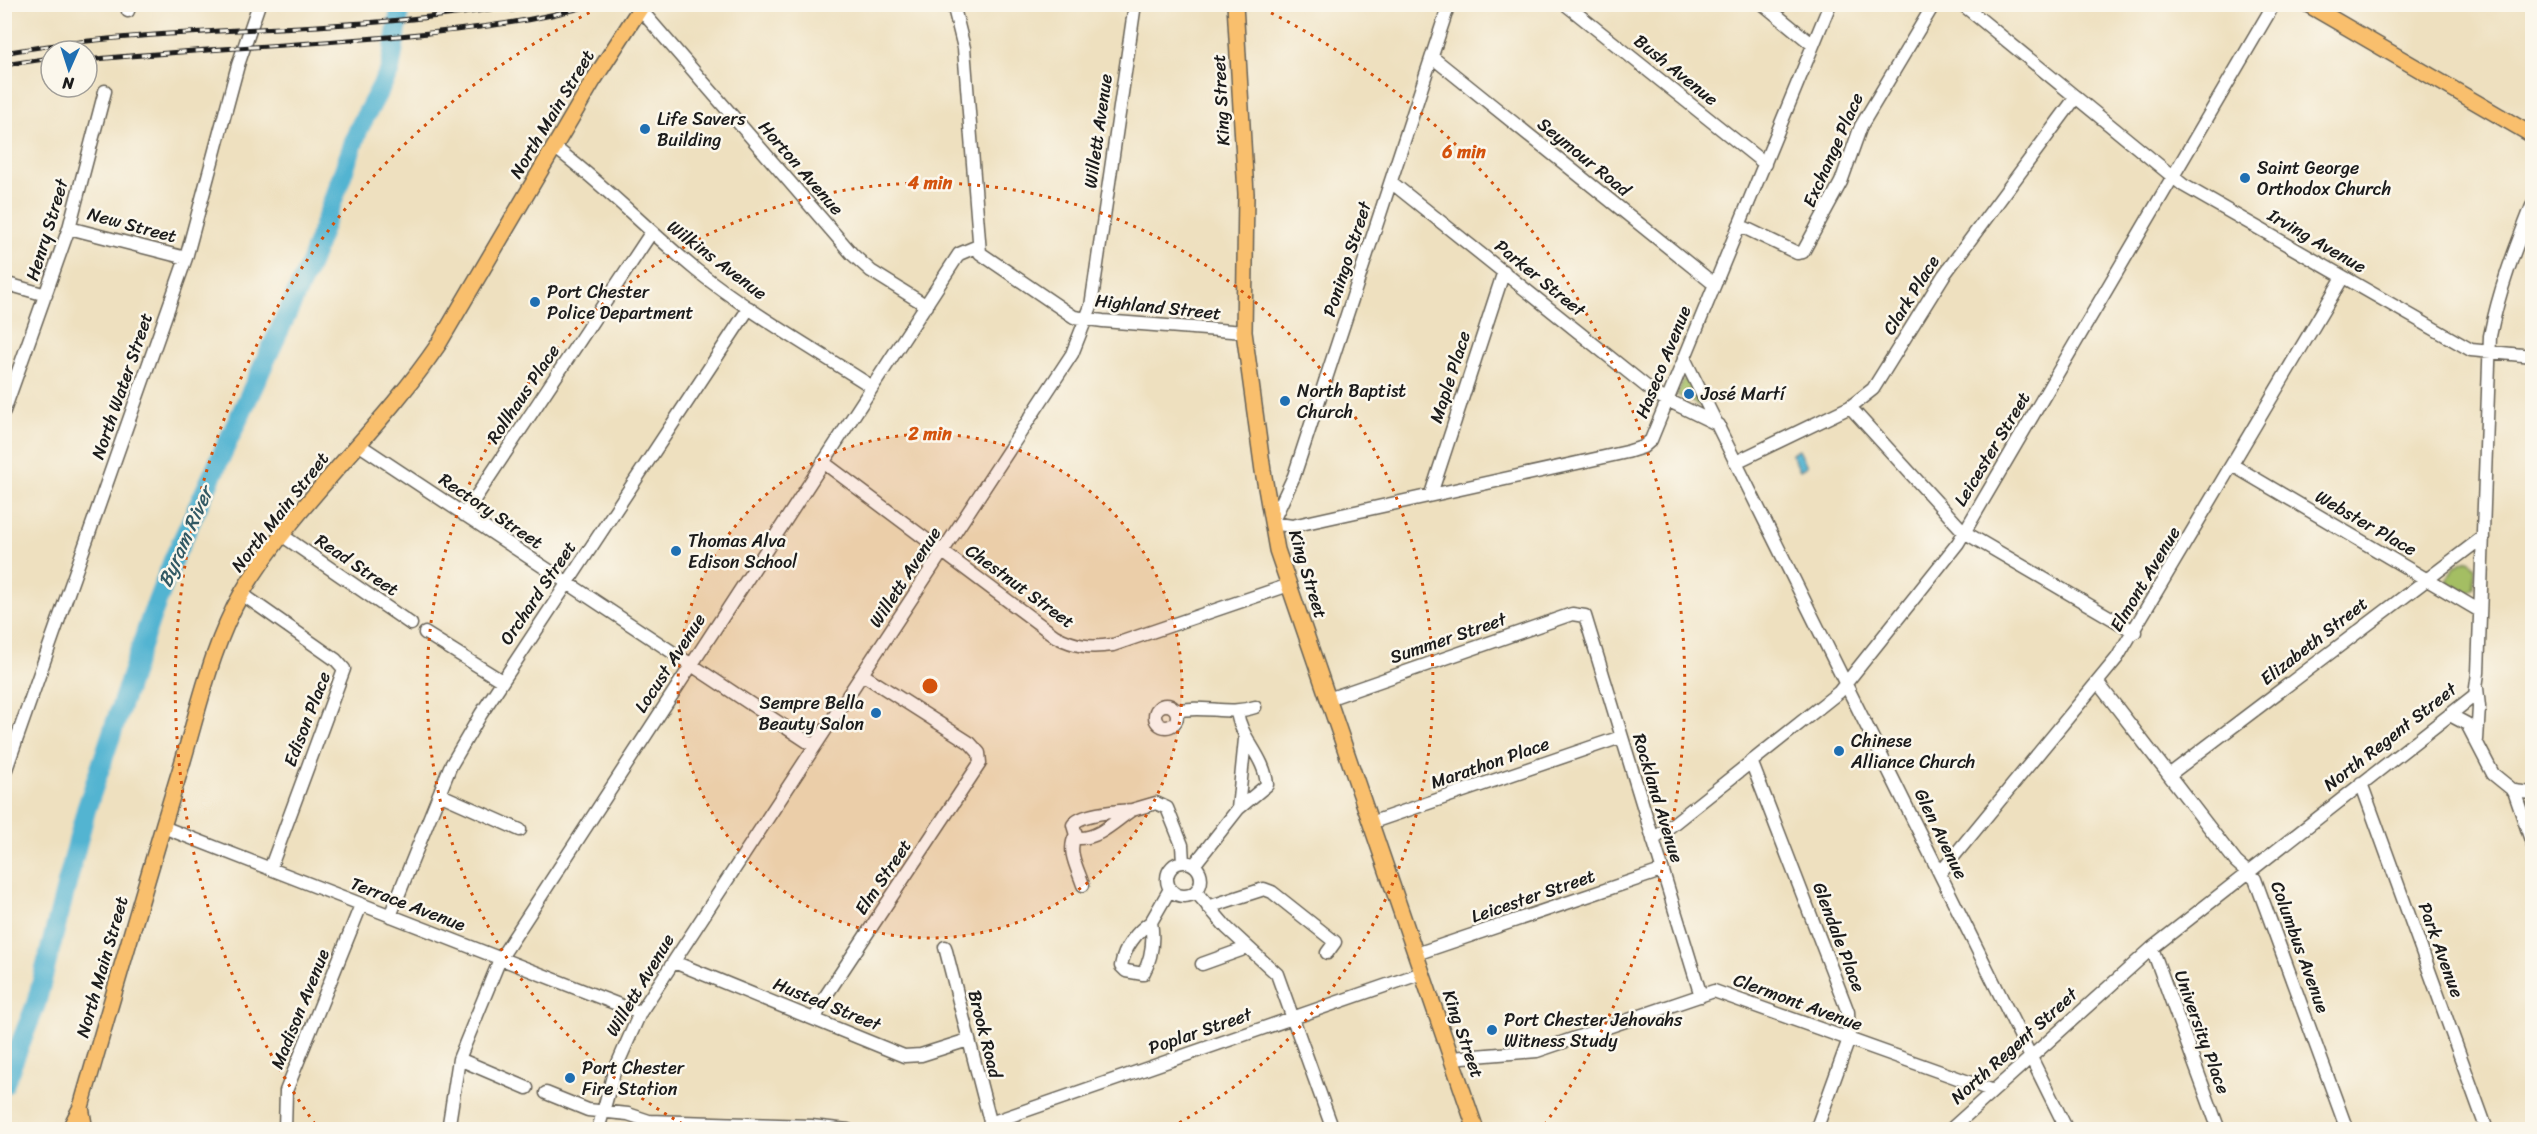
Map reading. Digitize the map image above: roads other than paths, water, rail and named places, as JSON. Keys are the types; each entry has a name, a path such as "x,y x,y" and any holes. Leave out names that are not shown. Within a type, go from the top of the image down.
{"main road":[{"name":"King Street","path":"1235,4 1246,194 1244,332 1277,550 1476,1130"},
{"path":"2307,4 2532,135"},
{"name":"North Main Street","path":"69,1130 81,1107 218,647 242,594 283,536 418,374 438,345 593,81 642,7"},
{"name":"North Main Street","path":"81,1107 85,1130"}],"street":[{"name":"North Water Street","path":"4,776 186,258 238,65 259,4"},
{"path":"953,4 964,48 978,246"},
{"name":"Willett Avenue","path":"598,1130 614,1072 640,1013 1072,354 1087,319 1135,4"},
{"name":"Poningo Street","path":"1272,523 1294,476 1449,4"},
{"name":"Bush Avenue","path":"1565,4 1765,164"},
{"path":"1763,4 1813,45"},
{"name":"Haseco Avenue","path":"1272,523 1292,526 1643,447 1651,440 1830,4"},
{"name":"Exchange Place","path":"1739,225 1797,253 1803,252 1841,182 1861,126 1934,4"},
{"name":"Irving Avenue","path":"1962,4 2174,178 2471,350 2532,356"},
{"name":"Leicester Street","path":"1653,840 1839,692 1964,532 2174,178 2274,4"},
{"name":"Horton Avenue","path":"642,7 852,254 871,271 927,306"},
{"name":"Seymour Road","path":"1432,57 1714,284"},
{"name":"Henry Street","path":"4,411 69,228 105,91"},
{"name":"Clark Place","path":"1736,462 1851,407 1873,390 1944,275 2076,98"},
{"name":"Wilkins Avenue","path":"554,147 582,168 651,233 749,308 871,386"},
{"name":"Parker Street","path":"1391,182 1657,395 1668,400"},
{"name":"North Regent Street","path":"1950,1130 1991,1090 2152,948 2469,701 2477,687 2490,352 2496,303 2532,206"},
{"name":"New Street","path":"69,228 186,258"},
{"name":"Rollhaus Place","path":"464,515 651,233"},
{"name":"Locust Avenue","path":"448,1130 459,1059 500,959 959,254 978,246"},
{"name":"Highland Street","path":"978,246 980,253 990,262 1074,316 1244,332"},
{"name":"Maple Place","path":"1431,495 1504,271"},
{"name":"Elmont Avenue","path":"1940,873 2098,683 2135,632 2343,277"},
{"path":"4,283 46,295"},
{"name":"Orchard Street","path":"390,916 450,767 502,681 749,308"},
{"name":"Glen Avenue","path":"1684,358 2067,1130"},
{"path":"1668,400 1719,425"},
{"path":"1851,407 1964,532 2135,632"},
{"name":"Rectory Street","path":"358,444 814,746"},
{"name":"Chestnut Street","path":"823,462 1055,636 1073,645 1090,648 1113,645 1289,585"},
{"name":"Webster Place","path":"2234,466 2480,611"},
{"name":"Read Street","path":"283,536 411,624"},
{"name":"Elizabeth Street","path":"2169,775 2424,579 2483,537"},
{"name":"Edison Place","path":"242,594 336,660 344,669 270,869"},
{"name":"Summer Street","path":"1328,699 1579,613"},
{"name":"Rockland Avenue","path":"1579,613 1588,623 1661,871 1701,996"},
{"path":"425,633 502,681"},
{"name":"Elm Street","path":"815,1019 825,997 977,769 980,756 970,742 862,675"},
{"name":"Columbus Avenue","path":"2098,683 2236,862 2255,879 2347,1130"},
{"path":"2477,687 2480,707 2477,740"},
{"path":"1176,711 1185,709 1237,711 1255,707"},
{"path":"1237,711 1245,740 1238,809"},
{"path":"2450,715 2467,724 2477,740 2484,761 2493,774 2514,791 2532,843"},
{"name":"Marathon Place","path":"1370,823 1621,737"},
{"path":"1189,864 1238,809 1267,784 1257,753 1245,740"},
{"name":"Glendale Place","path":"1751,761 1848,1012 1849,1040 1816,1130"},
{"name":"Park Avenue","path":"2361,783 2487,1130"},
{"path":"2514,791 2532,793"},
{"path":"439,794 520,830"},
{"path":"1083,885 1071,851 1071,843 1076,835 1073,825 1080,818 1114,811 1132,810 1156,803 1167,808 1189,864"},
{"path":"1076,835 1086,838 1132,810"},
{"name":"Terrace Avenue","path":"163,827 640,1013"},
{"path":"1152,922 1170,889 1169,873 1174,866 1189,864 1199,870 1202,880 1196,892 1185,896 1170,889"},
{"name":"Leicester Street","path":"1416,954 1661,871"},
{"path":"1208,907 1264,889 1272,892 1335,942 1327,953"},
{"path":"1196,892 1245,946 1277,974 1333,1130"},
{"name":"Madison Avenue","path":"285,1130 286,1091 361,905"},
{"path":"1202,964 1241,950 1245,946"},
{"name":"Brook Road","path":"945,947 991,1126"},
{"name":"University Place","path":"2152,948 2219,1130"},
{"name":"Husted Street","path":"674,962 904,1056 921,1055 968,1040"},
{"name":"Poplar Street","path":"991,1126 1422,973"},
{"name":"Clermont Avenue","path":"1451,1058 1537,1051 1714,991 1991,1090"},
{"path":"459,1059 527,1088"},
{"path":"546,1093 588,1110 664,1123 799,1125 848,1130"}],"water":[{"path":"1799,450 1807,466 1800,470 1791,454"}],"waterway":[{"name":"Byram River","path":"4,1085 36,1004 86,810 151,617 174,558 310,264 359,128 390,70 401,4"}],"railway":[{"path":"4,53 68,43 132,37 391,21 519,4"},
{"path":"512,10 545,4"},
{"path":"99,59 441,32 530,19 594,4"},
{"path":"4,65 39,60"}],"place":[{"name":"Life Savers Building","path":"645,129"},
{"name":"Saint George Orthodox Church","path":"2245,178"},
{"name":"Port Chester Police Department","path":"535,302"},
{"name":"José Martí","path":"1689,394"},
{"name":"North Baptist Church","path":"1285,401"},
{"name":"Thomas Alva Edison School","path":"676,551"},
{"name":"Sempre Bella Beauty Salon","path":"876,713"},
{"name":"Chinese Alliance Church","path":"1839,751"},
{"name":"Port Chester Jehovahs Witness Study","path":"1492,1030"},
{"name":"Port Chester Fire Station","path":"570,1078"}]}
